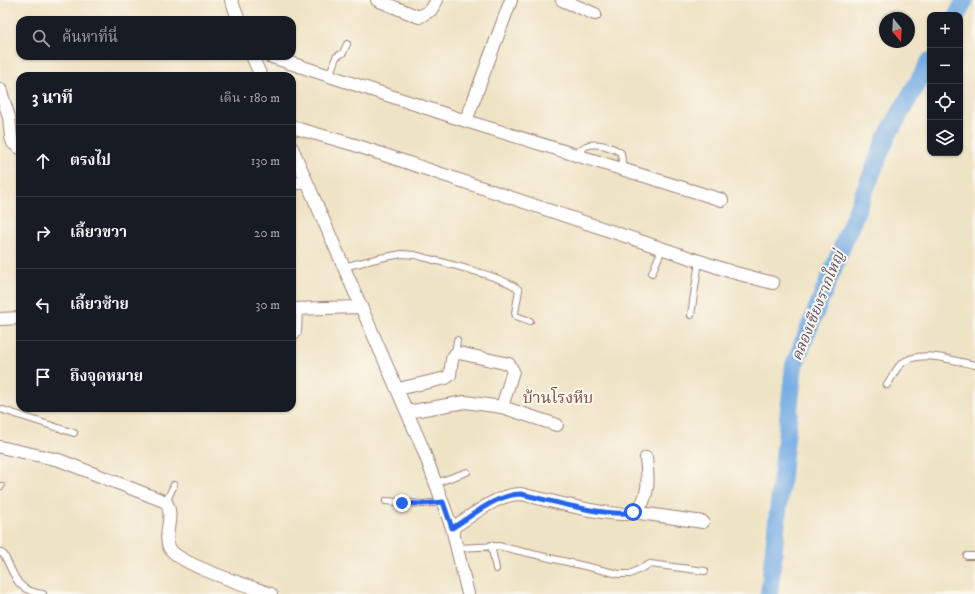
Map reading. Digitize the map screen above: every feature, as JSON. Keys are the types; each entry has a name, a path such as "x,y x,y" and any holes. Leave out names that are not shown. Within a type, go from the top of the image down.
{"street":[{"path":"231,0 237,16"},
{"path":"377,0 419,17 431,10 437,0"},
{"path":"466,121 511,0"},
{"path":"562,0 595,14"},
{"path":"254,60 259,72"},
{"path":"280,60 576,156 722,200"},
{"path":"0,89 9,117 11,137 13,143 16,145"},
{"path":"296,128 355,145 662,249 773,283"},
{"path":"296,158 360,307 398,389 436,483 458,548 468,594"},
{"path":"296,183 306,182"},
{"path":"296,309 360,307"},
{"path":"0,319 16,318"},
{"path":"398,389 446,378 450,375 455,354 459,354 509,364 512,367 513,371 502,407"},
{"path":"407,412 465,402 502,407 557,425"},
{"path":"0,447 59,460 166,502 170,515 168,542 172,552 204,570 271,594"},
{"path":"452,528 500,498 511,494 521,494 607,513 624,515 633,512 639,507 646,494 648,478 646,458"},
{"path":"633,512 703,522"}],"lane":[{"path":"329,77 336,57 343,53 347,44"},
{"path":"576,156 586,146 594,144 615,148 621,153 623,170"},
{"path":"652,273 662,249"},
{"path":"343,267 402,254 415,255 515,286 519,290 515,313 516,316 530,321"},
{"path":"691,315 699,261"},
{"path":"296,317 298,332 296,335"},
{"path":"455,354 458,340"},
{"path":"887,385 899,366 908,359 915,357 938,358 975,365"},
{"path":"0,409 74,433"},
{"path":"436,483 467,472"},
{"path":"166,502 174,485"},
{"path":"386,500 422,504 443,502"},
{"path":"458,548 491,545 513,548 620,574 630,574 650,564 705,572"},
{"path":"491,545 496,568"},
{"path":"0,552 4,555 23,589 30,592 43,594"},
{"path":"967,556 975,556"}],"waterway":[{"name":"คลองเชียงรากใหญ่","path":"959,12 965,0"},
{"name":"คลองเชียงรากใหญ่","path":"769,594 794,365 887,136 927,66"}],"district":[{"name":"บ้านโรงหีบ","path":"558,398"}],"route":[{"path":"402,503 422,504 443,502 452,528 500,498 511,494 521,494 607,513 624,515 633,512"}]}
